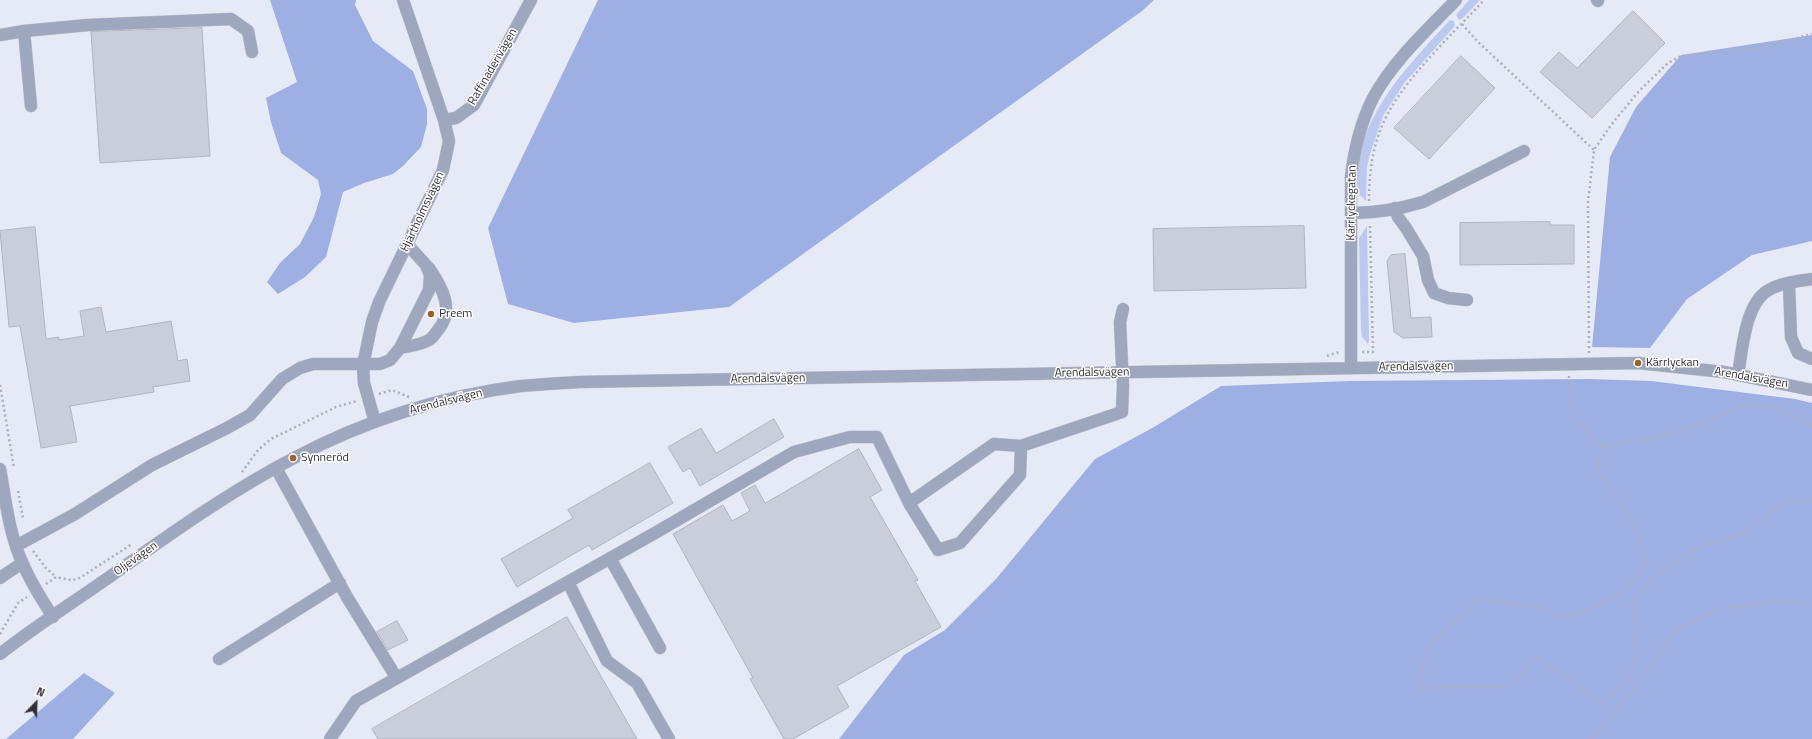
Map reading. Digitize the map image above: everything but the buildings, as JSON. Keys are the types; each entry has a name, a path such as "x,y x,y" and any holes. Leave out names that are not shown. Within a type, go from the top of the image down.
{"street":[{"name":"Hjärtholmsvägen","path":"375,422 364,383 363,365 372,322 407,244 443,170 449,141 444,120 403,0"},
{"name":"Raffinaderivägen","path":"444,120 456,118 474,105 531,0"},
{"name":"Kärrlyckegatan","path":"1351,368 1351,177 1353,158 1373,99 1403,57 1456,0"},
{"path":"0,35 24,31 88,25 231,19 248,31 252,52"},
{"path":"24,31 31,106"},
{"path":"1351,213 1370,213 1423,202 1524,151"},
{"path":"1395,208 1398,217 1423,256 1428,280 1434,293 1448,298 1467,300"},
{"path":"400,348 414,346 431,339 442,325 446,313 444,294 426,264 407,244"},
{"path":"16,546 75,514 152,465 250,415 282,379 300,368 314,364 380,364 390,360 400,348 428,290 430,275 426,264"},
{"path":"1738,375 1746,332 1755,304 1767,291 1789,283 1812,279"},
{"path":"1789,283 1791,337 1798,353 1812,359"},
{"path":"909,503 994,444 1022,446 1122,412 1120,322 1123,309"},
{"name":"Arendalsvägen","path":"375,422 430,404 460,397 529,385 579,382 1638,363 1690,367 1812,390"},
{"name":"Oljevägen","path":"0,654 142,554 231,495 276,468 327,442 375,422"},
{"path":"330,739 356,701 396,677 568,582 794,452 850,437 877,437 909,503 938,550 960,543 1020,475 1022,446"},
{"path":"276,468 347,597 396,677"},
{"path":"0,469 8,516 22,563 36,591 53,617"},
{"path":"610,558 660,648"},
{"path":"0,578 22,563"},
{"path":"568,582 607,661 637,683 669,739"},
{"path":"219,659 340,583"}],"path":[{"path":"1325,357 1336,351 1373,352 1369,195 1374,150 1385,118 1406,86 1484,0"},
{"path":"1462,24 1477,41 1594,150"},
{"path":"1589,363 1588,202 1594,150 1611,125 1639,91 1668,63 1679,57 1756,49 1812,34"},
{"path":"1568,364 1574,417 1603,446"},
{"path":"0,385 15,474"},
{"path":"237,476 242,472 258,450 271,439 336,408 392,390 404,396 415,397"},
{"path":"1603,446 1675,433 1746,405 1773,407 1812,426"},
{"path":"1603,446 1596,470 1639,534 1645,568 1624,591 1589,610 1560,617 1535,606 1478,600 1426,648 1420,689 1446,687 1509,687 1535,656 1600,704 1631,678 1637,640 1632,602 1658,572 1697,548 1743,533 1784,501 1812,500"},
{"path":"18,489 28,540 34,554 56,577 71,580 78,579 135,542"},
{"path":"0,634 18,604 56,577"},
{"path":"1592,739 1631,692 1674,632 1721,609 1780,601 1812,604"}],"shaded area":[{"path":"270,0 356,0 355,5 373,41 413,71 427,109 427,124 421,147 393,174 364,183 343,192 326,257 305,277 278,294 267,282 280,263 300,244 314,217 321,194 318,180 281,153 271,122 266,98 297,82"},
{"path":"598,0 1154,0 1142,11 729,307 574,323 508,304 488,228"},
{"path":"1469,0 1480,0 1462,19 1459,20 1456,15"},
{"path":"1450,20 1454,21 1455,26 1405,82 1383,116 1367,167 1366,201 1358,193 1358,167 1363,143 1372,120 1400,77"},
{"path":"1812,35 1812,241 1752,255 1687,299 1650,348 1592,347 1610,157 1636,107 1681,55"},
{"path":"1367,226 1368,344 1362,337 1361,330 1359,238"},
{"path":"1589,379 1651,381 1795,399 1812,403 1812,739 839,739 904,655 945,630 996,579 1095,459 1154,427 1221,386 1349,381"},
{"path":"84,673 115,693 73,739 6,739"}],"place":[{"name":"Preem","path":"431,314"},
{"name":"Kärrlyckan","path":"1638,363"},
{"name":"Synneröd","path":"293,458"}]}
